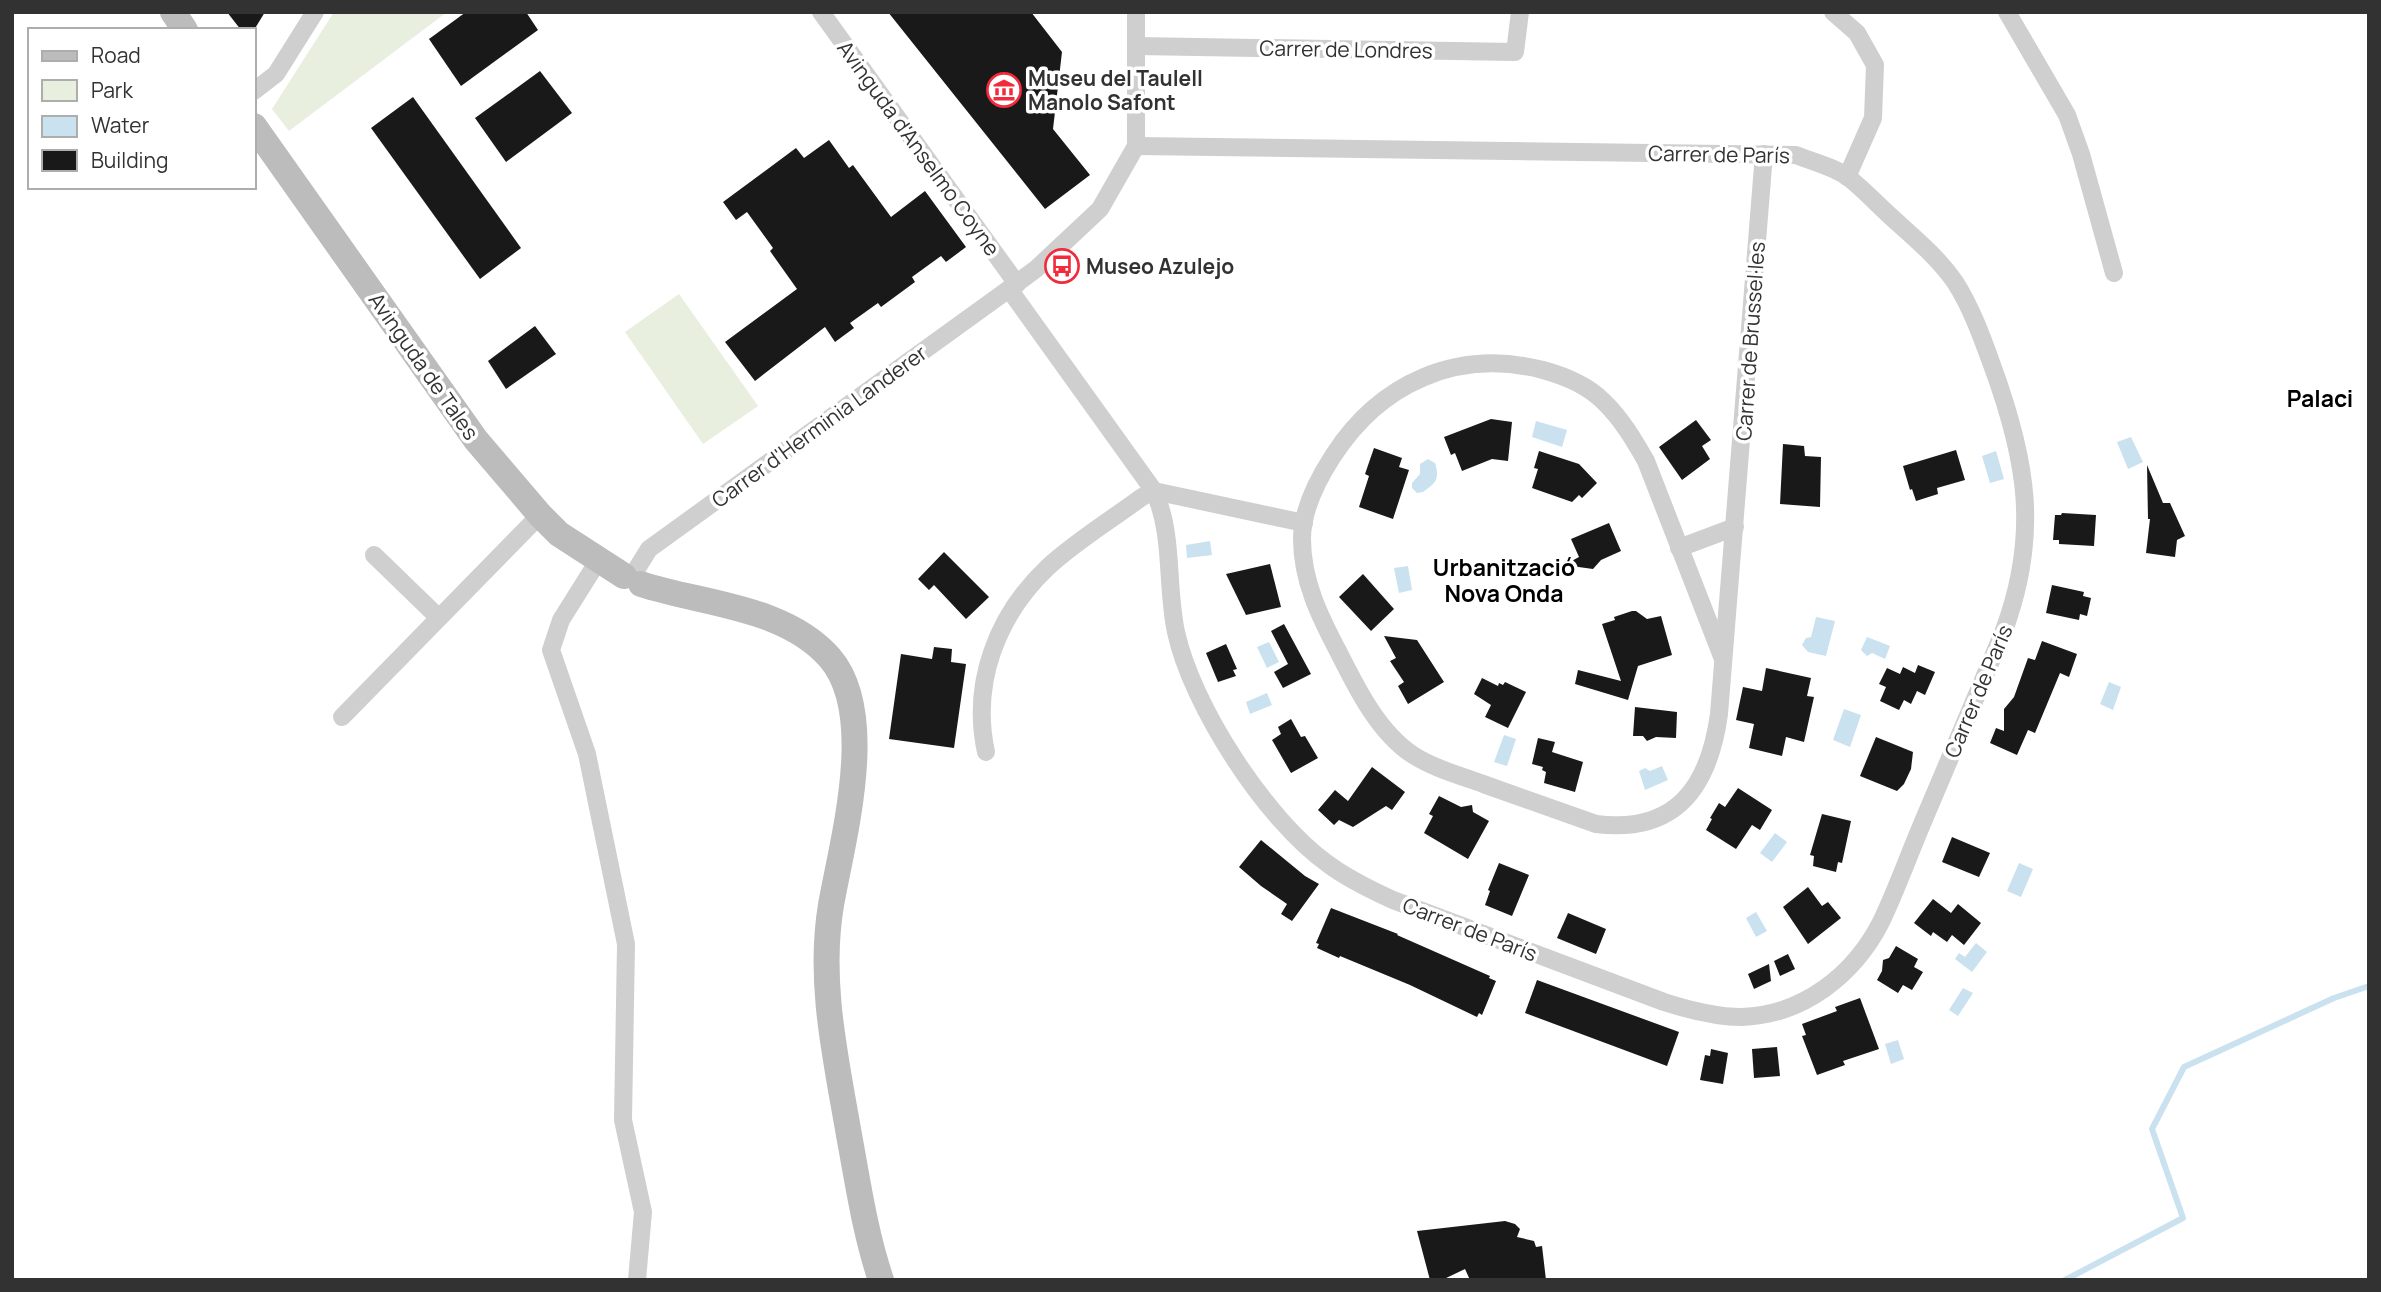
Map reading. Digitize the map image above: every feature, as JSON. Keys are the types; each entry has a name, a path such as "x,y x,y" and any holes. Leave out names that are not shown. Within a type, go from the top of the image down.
{"main road":[{"path":"173,12 184,28"},
{"name":"Avinguda de Tales","path":"256,129 476,440 559,534 598,561 661,590 739,608 778,622 808,639 830,658 843,679 852,704 853,787 829,923 829,1023 857,1179 874,1260 881,1280"}],"street":[{"path":"256,89 276,74 315,12"},
{"name":"Avinguda d'Anselmo Coyne","path":"821,12 1154,491"},
{"path":"1136,12 1136,146"},
{"name":"Carrer de Londres","path":"1136,46 1515,52 1520,12"},
{"path":"1833,12 1857,33 1875,65 1873,118 1847,177"},
{"path":"2007,12 2067,115 2081,154 2114,273"},
{"name":"Carrer d'Herminia Landerer","path":"634,577 649,549 1013,287 1100,209 1136,146"},
{"name":"Carrer de París","path":"1136,146 1796,155 1847,177 1933,255 1955,283 1979,330 2013,426 2022,468 2026,533 2021,576 2013,607 1881,923 1848,969 1822,992 1763,1014 1742,1017 1677,1006 1393,900 1357,883 1327,864 1282,820 1234,759 1211,722 1178,642 1164,517 1154,491"},
{"name":"Carrer de Brussel·les","path":"1723,659 1646,461 1625,426 1602,399 1570,379 1534,368 1511,364 1465,365 1417,380 1384,399 1363,417 1333,456 1316,488 1302,537 1304,568 1317,609 1353,679 1381,724 1411,753 1451,772 1596,824 1633,825 1660,817 1688,797 1699,784 1708,765 1717,732 1765,154"},
{"path":"986,751 982,718 985,678 995,643 1010,612 1049,566 1142,496 1154,491 1304,523"},
{"path":"342,717 540,514"},
{"path":"1679,548 1735,527"},
{"path":"374,555 438,617"},
{"path":"598,561 561,620 551,650 587,754 626,944 623,1120 643,1212 637,1280"}],"green space":[{"path":"334,12 447,12 289,131 272,109"},
{"path":"679,294 758,406 703,444 625,332"}],"water":[{"path":"1536,421 1567,430 1562,447 1532,437"},
{"path":"2131,437 2143,462 2128,469 2117,442"},
{"path":"1996,451 2004,479 1990,483 1982,456"},
{"path":"1428,459 1435,463 1437,477 1431,486 1417,493 1412,488 1412,483 1420,474 1420,464"},
{"path":"1210,541 1212,555 1187,558 1186,545"},
{"path":"1408,566 1412,590 1399,593 1394,568"},
{"path":"1816,617 1835,621 1826,656 1808,652 1802,645 1806,638 1811,637"},
{"path":"1867,637 1890,646 1885,659 1872,653 1867,656 1861,650"},
{"path":"1269,642 1279,662 1267,668 1257,647"},
{"path":"2109,682 2121,687 2113,710 2100,704"},
{"path":"1267,693 1272,705 1250,714 1246,702"},
{"path":"1844,709 1861,715 1850,747 1833,740"},
{"path":"1504,735 1516,739 1507,766 1494,762"},
{"path":"1662,766 1668,780 1645,790 1639,771 1645,768 1650,771"},
{"path":"1775,833 1787,842 1772,862 1760,853"},
{"path":"2019,863 2033,869 2021,897 2007,891"},
{"path":"1756,912 1767,931 1756,937 1746,918"},
{"path":"1976,943 1987,952 1972,972 1955,959 1959,953 1965,957"},
{"path":"1963,988 1973,993 1958,1016 1949,1010"},
{"path":"1898,1040 1904,1059 1891,1064 1885,1044"}],"building":[{"path":"227,12 265,12 255,28 239,28"},
{"path":"466,12 526,12 538,30 461,86 429,39"},
{"name":"Museu del Taulell Manolo Safont","path":"888,12 1031,12 1062,52 1053,129 1090,175 1045,209"},
{"path":"540,71 572,113 506,162 475,118"},
{"path":"413,97 521,248 480,279 371,128"},
{"path":"829,140 849,168 853,165 891,217 925,191 966,247 946,262 941,256 912,277 915,282 881,307 878,303 850,323 854,328 835,342 825,327 755,381 725,342 797,289 770,251 773,248 747,212 736,220 723,202 796,148 804,158"},
{"path":"535,326 556,354 506,389 488,361"},
{"path":"1491,419 1512,422 1508,461 1492,459 1462,471 1455,453 1451,455 1444,437"},
{"path":"1696,420 1711,440 1702,446 1710,459 1682,480 1659,447"},
{"path":"1783,444 1804,446 1805,456 1821,457 1820,507 1780,504"},
{"path":"1374,448 1402,458 1399,467 1409,470 1393,519 1359,507 1369,476 1365,474"},
{"path":"1956,450 1965,480 1937,488 1938,494 1916,501 1903,466"},
{"path":"1539,451 1579,464 1597,483 1582,498 1579,495 1572,502 1532,488 1538,469 1534,468"},
{"path":"2147,465 2163,503 2170,503 2185,536 2177,540 2175,557 2146,553 2150,519"},
{"path":"2055,515 2096,515 2094,546 2059,544 2059,540 2053,540"},
{"path":"1609,523 1621,551 1601,560 1593,569 1564,565 1579,557 1571,539"},
{"path":"944,552 989,597 966,619 934,585 929,590 918,579"},
{"path":"1270,564 1281,607 1246,615 1226,574"},
{"path":"1363,574 1394,609 1371,631 1339,597"},
{"path":"2052,585 2084,592 2083,596 2091,598 2087,616 2080,614 2079,620 2046,613"},
{"path":"1632,611 1647,619 1661,616 1672,655 1638,666 1628,700 1575,684 1578,670 1621,681 1602,624"},
{"path":"1284,624 1311,674 1283,688 1274,672 1288,664 1271,631"},
{"path":"1384,636 1417,640 1444,682 1408,704 1398,686 1404,682 1390,661 1396,658"},
{"path":"2042,641 2077,654 2069,677 2060,673 2035,733 2028,730 2017,755 1990,743 1996,728 2004,731 2004,709 2014,697 2028,658 2035,660"},
{"path":"1226,644 1237,669 1233,670 1236,676 1218,682 1206,653"},
{"path":"934,647 952,649 951,662 966,664 954,748 889,739 901,654 932,659"},
{"path":"1918,665 1935,672 1925,695 1917,691 1911,704 1904,700 1899,710 1880,701 1886,687 1879,684 1887,668 1900,674 1903,667 1915,673"},
{"path":"1766,668 1811,678 1807,696 1814,697 1804,742 1786,737 1782,756 1749,748 1754,724 1736,720 1743,687 1762,691"},
{"path":"1482,678 1498,686 1499,683 1503,685 1505,682 1526,692 1508,728 1485,717 1491,705 1474,694"},
{"path":"1635,707 1677,712 1676,738 1656,737 1647,741 1643,736 1633,736"},
{"path":"1291,719 1318,758 1291,773 1272,740 1281,734 1278,727"},
{"path":"1876,737 1913,752 1911,769 1904,784 1897,791 1860,776"},
{"path":"1538,738 1555,742 1552,752 1583,762 1575,792 1544,783 1546,772 1542,770 1543,767 1532,764"},
{"path":"1372,767 1405,792 1392,810 1386,806 1353,827 1339,820 1334,825 1318,810 1335,790 1348,801"},
{"path":"1738,788 1772,810 1760,830 1752,825 1736,849 1706,830 1719,803 1725,807"},
{"path":"1439,796 1461,807 1472,805 1473,812 1489,821 1468,859 1424,833 1433,816 1429,814"},
{"path":"1822,814 1851,821 1842,863 1838,862 1836,872 1813,866 1814,856 1810,855"},
{"path":"1952,837 1990,853 1979,877 1942,862"},
{"path":"1261,840 1319,884 1292,921 1281,914 1287,904 1239,867"},
{"path":"1499,863 1529,875 1512,916 1485,905"},
{"path":"1808,887 1822,906 1828,902 1841,918 1808,944 1783,907"},
{"path":"1933,899 1951,913 1958,904 1981,923 1964,945 1952,935 1947,942 1933,932 1931,936 1914,923"},
{"path":"1331,908 1398,934 1490,976 1489,978 1496,981 1482,1015 1479,1013 1477,1017 1410,985 1317,948 1319,944 1316,943"},
{"path":"1568,913 1606,929 1596,954 1557,938"},
{"path":"1896,946 1918,959 1914,967 1923,972 1912,990 1903,985 1898,993 1877,980 1882,971 1883,960 1889,958"},
{"path":"1788,954 1795,969 1780,976 1774,961"},
{"path":"1769,964 1771,981 1754,989 1748,974"},
{"path":"1537,980 1679,1032 1667,1066 1525,1013"},
{"path":"1860,998 1879,1049 1843,1061 1845,1065 1817,1075 1802,1036 1806,1035 1802,1024 1837,1011 1835,1007"},
{"path":"1777,1047 1780,1076 1754,1078 1752,1049"},
{"path":"1711,1049 1728,1053 1723,1084 1700,1080 1705,1055 1710,1056"},
{"path":"1505,1221 1520,1229 1517,1237 1534,1241 1536,1247 1542,1246 1546,1280 1470,1280 1465,1269 1442,1280 1430,1280 1417,1231"}],"waterway":[{"path":"2065,1280 2183,1218 2152,1129 2184,1067 2334,998 2369,986"}],"place":[{"name":"Museu del Taulell Manolo Safont","path":"1004,90"},
{"name":"Museo Azulejo","path":"1062,266"}],"district":[{"name":"Palaci","path":"2320,398"},
{"name":"Urbanització Nova Onda","path":"1504,580"}]}
